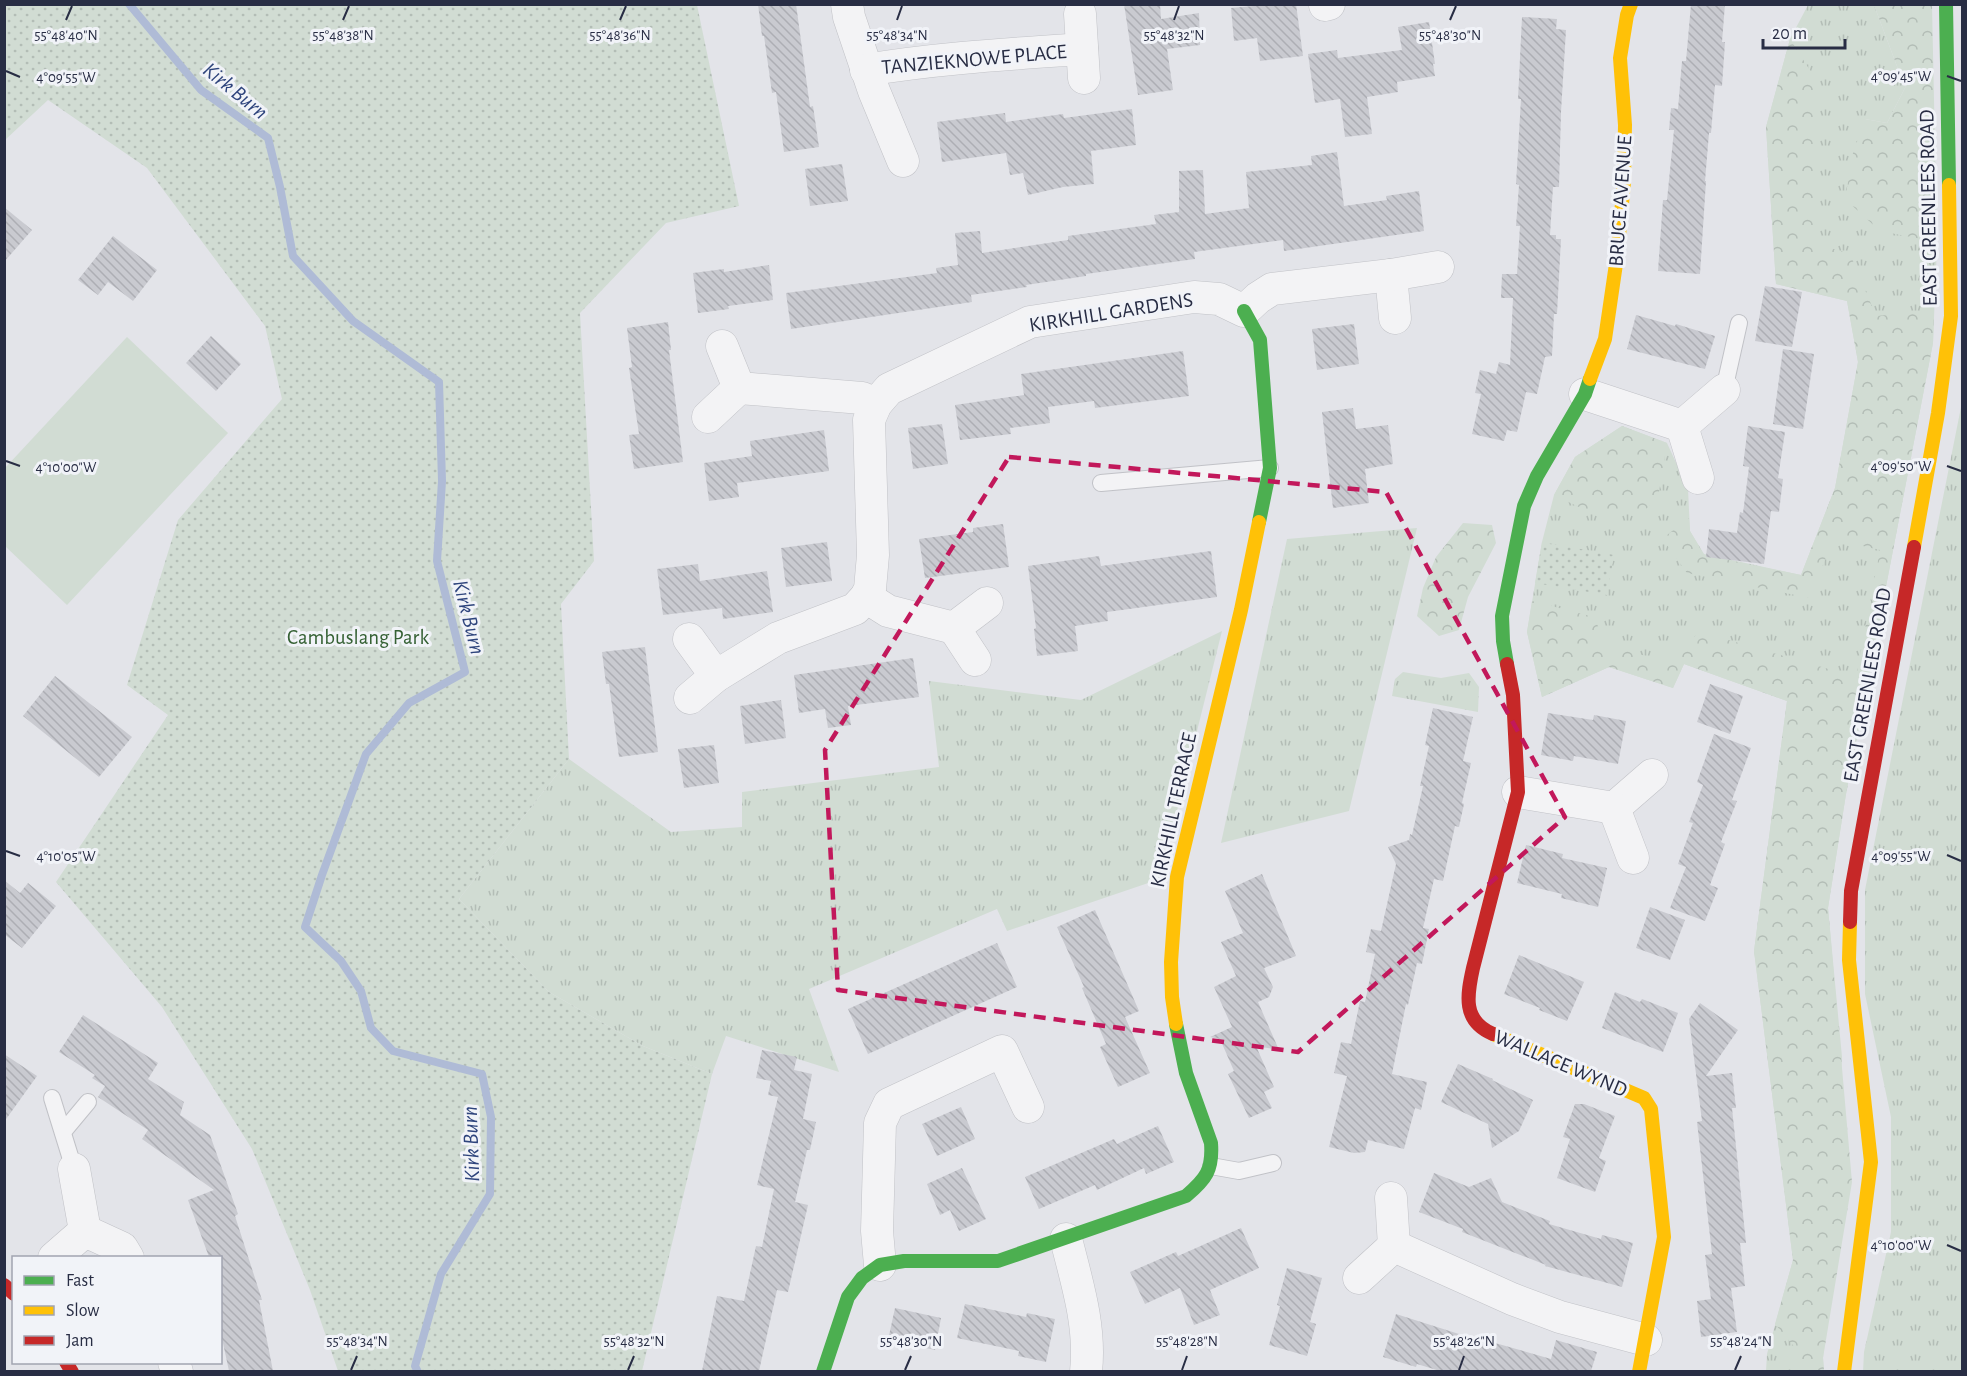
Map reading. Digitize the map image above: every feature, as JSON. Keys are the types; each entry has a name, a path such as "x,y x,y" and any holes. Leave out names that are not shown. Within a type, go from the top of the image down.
{"street":[{"path":"847,4 866,70 903,161"},
{"name":"BRUCE AVENUE","path":"1508,586 1524,506 1537,476 1585,394 1605,339 1617,257 1624,182 1625,125 1620,58 1631,4"},
{"name":"EAST GREENLEES ROAD","path":"1844,1371 1871,1162 1849,960 1851,891 1938,413 1951,316 1946,4"},
{"name":"TANZIEKNOWE PLACE","path":"866,70 920,61 972,56 1083,64 1080,14"},
{"path":"1244,311 1272,289 1438,267"},
{"path":"1391,275 1395,318"},
{"name":"KIRKHILL GARDENS","path":"876,404 889,390 1030,322 1194,297 1219,299 1244,311"},
{"name":"KIRKHILL TERRACE","path":"1211,1166 1210,1138 1188,1080 1174,1014 1173,916 1177,877 1241,610 1270,468 1260,340 1244,311"},
{"path":"722,346 739,388"},
{"path":"690,698 716,676 778,638 855,609 870,589 873,555 869,420 876,404 862,398 739,388 708,417"},
{"path":"1682,426 1724,390"},
{"path":"1585,394 1682,426"},
{"path":"1682,426 1698,478"},
{"name":"WALLACE WYND","path":"1508,586 1502,616 1503,641 1514,695 1518,792 1473,968 1468,998 1469,1010 1476,1024 1486,1031 1644,1098 1651,1109 1664,1238 1639,1371"},
{"path":"866,597 888,611 954,628 975,660"},
{"path":"954,628 987,603"},
{"path":"689,639 716,676"},
{"path":"1614,808 1652,775"},
{"path":"1518,792 1614,808"},
{"path":"1614,808 1633,858"},
{"path":"880,1265 877,1231 880,1123 889,1104 1002,1051 1028,1107"},
{"path":"823,1371 848,1297 862,1278 880,1265 904,1260 998,1261 1186,1196 1200,1184 1211,1166"},
{"path":"74,1169 85,1231"},
{"path":"1391,1198 1394,1246"},
{"path":"55,1256 85,1231"},
{"path":"85,1231 122,1248 127,1256"},
{"path":"1066,1239 1084,1311 1088,1353 1086,1371"},
{"path":"1394,1246 1512,1299 1560,1317 1646,1340"},
{"path":"1359,1278 1394,1246"}],"lane":[{"path":"1724,390 1739,323"},
{"path":"1101,483 1270,468"},
{"path":"52,1098 74,1169"},
{"path":"63,1132 88,1102"},
{"path":"1211,1166 1239,1172 1273,1163"}],"highlighted area":[{"path":"1009,457 1386,492 1565,817 1298,1052 838,990 825,750"}],"green space":[{"name":"Cambuslang Park","path":"5,4 697,5 739,206 666,223 580,313 594,561 561,604 569,759 459,899 549,992 643,1046 712,1074 642,1371 338,1371 310,1290 252,1149 162,1007 56,882 168,715 127,685 178,520 282,399 265,326 147,168 48,100 5,140"},
{"path":"1808,5 1874,5 1898,69 1907,84 1887,123 1865,119 1937,242 1933,343 1846,794 1828,908 1842,1057 1824,1371 1766,1371 1767,1354 1793,1260 1754,951 1787,701 1684,664 1673,688 1609,667 1542,697 1527,632 1542,542 1554,495 1575,457 1622,426 1667,443 1688,489 1690,531 1704,554 1801,575 1835,488 1858,362 1847,301 1776,284 1766,127 1790,39"},
{"path":"1874,5 1932,5 1937,242 1880,231 1845,199 1853,153 1865,119 1887,123 1907,84 1898,69"},
{"path":"1790,39 1811,72 1817,104 1814,243 1850,254 1876,316 1934,311 1933,343 1846,794 1828,908 1852,1182 1823,1358 1824,1371 1802,1371 1802,1356 1775,1324 1793,1260 1754,951 1787,701 1684,664 1673,688 1609,667 1542,697 1527,632 1532,601 1594,617 1606,645 1660,660 1701,632 1856,677 1880,550 1833,539 1810,598 1687,573 1667,545 1667,535 1689,518 1690,531 1704,555 1801,575 1835,488 1858,362 1847,301 1776,284 1766,127"},
{"path":"127,337 228,433 67,605 5,546 5,468"},
{"path":"1962,402 1962,1371 1863,1372 1864,1352 1891,1232 1891,1117 1865,994 1865,890"},
{"path":"1622,426 1667,443 1658,498 1646,509 1585,510 1554,495 1575,457"},
{"path":"1463,523 1492,525 1496,543 1468,597 1459,630 1439,636 1417,616 1423,588 1436,557"},
{"path":"1417,528 1349,811 1221,843 1287,539"},
{"path":"1542,542 1614,555 1607,595 1535,583"},
{"path":"1222,631 1160,879 1007,931 997,909 809,989 839,1072 726,1036 712,1074 643,1046 549,992 459,899 569,759 671,832 742,827 742,792 939,767 929,681 1081,700"},
{"path":"1403,672 1441,678 1469,673 1479,687 1478,712 1392,696 1395,679"}],"building":[{"path":"758,4 796,4 810,107 813,106 819,147 784,152 776,92 772,93"},
{"path":"1124,4 1160,4 1161,19 1199,13 1200,45 1167,49 1173,90 1138,95"},
{"path":"1254,4 1296,4 1303,56 1260,61 1257,38 1234,41 1231,8 1254,6"},
{"path":"1691,4 1725,4 1722,86 1715,85 1711,133 1709,133 1700,274 1658,271 1663,200 1667,200 1674,130 1669,130 1671,108 1678,109 1682,61 1686,61"},
{"path":"1522,17 1557,19 1556,29 1566,30 1559,187 1553,187 1550,235 1556,235 1556,239 1561,239 1552,356 1545,357 1537,394 1526,392 1517,432 1507,430 1504,441 1472,434 1481,394 1475,393 1480,370 1496,374 1499,362 1510,365 1513,298 1501,298 1502,274 1517,274 1520,226 1516,226 1519,185 1516,184 1521,99 1518,99"},
{"path":"1429,22 1435,76 1397,82 1398,92 1367,97 1372,134 1345,137 1340,99 1315,103 1308,54 1337,50 1338,58 1402,50 1398,27"},
{"path":"1132,109 1136,145 1091,151 1094,184 1063,187 1028,195 1023,173 1010,175 1006,153 942,162 937,122 1005,113 1006,122 1063,114 1064,118"},
{"path":"1337,152 1344,206 1387,200 1386,196 1419,191 1424,231 1284,251 1283,240 1194,252 1195,259 1086,274 1086,276 1026,285 1027,287 971,295 972,302 791,329 786,293 937,273 936,268 958,265 955,233 980,231 982,253 1068,240 1068,236 1156,224 1154,215 1179,212 1179,171 1203,170 1205,214 1249,208 1246,172 1312,165 1311,156"},
{"path":"842,164 848,201 810,206 805,169"},
{"path":"4,207 32,230 4,262"},
{"path":"113,236 157,270 133,301 108,282 98,295 78,280"},
{"path":"769,265 773,300 698,313 693,273 724,269 724,272"},
{"path":"1765,286 1802,292 1792,347 1755,341"},
{"path":"1636,315 1715,336 1705,369 1627,349"},
{"path":"668,322 671,350 669,350 683,462 634,469 629,435 639,434 629,368 632,367 627,328"},
{"path":"1354,324 1359,364 1317,370 1312,329"},
{"path":"211,336 241,364 216,391 186,363"},
{"path":"1783,349 1814,354 1803,429 1773,424"},
{"path":"1183,351 1189,396 1095,408 1094,401 1048,407 1050,423 1010,428 1011,434 960,440 955,405 1024,395 1021,374"},
{"path":"1353,408 1356,429 1388,425 1393,464 1365,469 1369,503 1333,508 1322,412"},
{"path":"942,424 948,464 913,469 908,428"},
{"path":"1748,426 1785,432 1778,478 1783,479 1779,512 1771,511 1764,564 1706,557 1709,529 1737,533 1740,512 1743,513 1749,467 1743,466"},
{"path":"824,430 829,471 737,483 739,497 709,501 704,463 752,456 750,441"},
{"path":"1003,524 1009,567 925,578 919,539 973,532 973,528"},
{"path":"827,542 832,581 786,587 781,548"},
{"path":"1211,551 1217,597 1107,612 1108,621 1075,626 1078,651 1037,656 1028,566 1099,556 1101,566"},
{"path":"698,564 700,581 767,571 773,612 723,619 722,608 663,615 657,569"},
{"path":"645,647 658,752 619,757 602,652"},
{"path":"913,658 919,697 848,706 851,725 828,728 825,709 799,713 794,675"},
{"path":"55,676 132,737 99,777 23,716"},
{"path":"1710,684 1743,696 1730,734 1697,722"},
{"path":"781,700 786,738 745,744 740,706"},
{"path":"1433,708 1473,717 1463,761 1471,763 1459,827 1455,826 1443,881 1434,879 1423,928 1429,929 1422,964 1417,963 1392,1074 1427,1082 1421,1110 1415,1108 1404,1149 1368,1140 1365,1152 1354,1153 1329,1147 1347,1076 1334,1073 1341,1042 1351,1044 1360,1001 1365,1002 1375,954 1366,952 1371,929 1381,931 1396,864 1388,847 1409,840 1410,834 1412,835 1423,786 1420,786 1429,746 1425,745"},
{"path":"1548,713 1593,720 1594,715 1626,721 1618,764 1574,756 1573,761 1541,755"},
{"path":"1714,734 1751,748 1732,800 1737,801 1721,842 1725,844 1710,885 1718,888 1705,921 1670,908 1686,867 1678,864 1693,823 1689,822 1703,785 1697,782"},
{"path":"714,745 719,783 684,788 678,749"},
{"path":"1526,845 1563,854 1562,858 1607,868 1598,907 1561,898 1562,894 1517,883"},
{"path":"1262,874 1296,956 1264,968 1273,987 1269,997 1258,1002 1279,1050 1256,1046 1274,1087 1264,1092 1272,1108 1249,1118 1228,1074 1234,1071 1220,1039 1210,1037 1232,1027 1214,987 1236,976 1221,942 1243,933 1225,891"},
{"path":"4,880 20,893 28,883 56,906 22,948 4,934"},
{"path":"1650,907 1685,920 1670,960 1636,948"},
{"path":"1095,910 1139,1011 1125,1017 1150,1073 1118,1087 1100,1047 1106,1044 1057,927"},
{"path":"997,943 1017,987 868,1054 848,1009"},
{"path":"1519,955 1584,982 1567,1021 1504,994"},
{"path":"1615,992 1640,1002 1642,999 1678,1013 1663,1052 1602,1028"},
{"path":"1700,1003 1738,1030 1706,1076 1732,1073 1736,1108 1732,1108 1746,1243 1740,1243 1745,1286 1731,1288 1737,1332 1701,1337 1697,1301 1711,1299 1705,1255 1712,1254 1697,1122 1702,1121 1689,1019"},
{"path":"83,1015 158,1063 148,1079 184,1102 180,1115 210,1135 238,1214 235,1216 262,1300 259,1300 273,1371 229,1371 222,1338 222,1256 209,1256 188,1200 214,1190 142,1139 148,1130 98,1097 105,1086 92,1078 95,1075 59,1052"},
{"path":"762,1050 797,1057 794,1070 812,1074 803,1119 816,1122 795,1202 808,1205 788,1292 777,1290 759,1371 702,1371 717,1296 744,1301 756,1246 762,1247 774,1189 757,1185 778,1097 768,1095 771,1081 756,1078"},
{"path":"4,1054 37,1076 4,1122"},
{"path":"1458,1064 1533,1100 1519,1131 1492,1148 1488,1124 1441,1102"},
{"path":"1575,1104 1584,1104 1615,1116 1599,1158 1606,1161 1595,1192 1557,1178 1570,1139 1563,1137"},
{"path":"961,1107 975,1139 937,1156 922,1124"},
{"path":"1158,1126 1174,1162 1146,1174 1144,1168 1097,1190 1095,1185 1039,1209 1025,1177 1114,1139 1117,1144"},
{"path":"962,1168 986,1219 959,1231 950,1210 940,1215 927,1184"},
{"path":"1434,1173 1469,1187 1491,1178 1502,1202 1550,1221 1549,1224 1601,1239 1602,1235 1633,1243 1622,1287 1545,1266 1419,1212"},
{"path":"1241,1228 1259,1268 1210,1290 1220,1315 1194,1325 1180,1288 1145,1304 1130,1272 1176,1252 1178,1256"},
{"path":"1287,1268 1322,1278 1310,1322 1316,1324 1307,1356 1269,1345 1280,1306 1277,1305"},
{"path":"965,1304 1026,1317 1027,1313 1055,1319 1046,1362 1018,1356 1019,1351 957,1338"},
{"path":"895,1308 941,1318 935,1350 888,1340"},
{"path":"1396,1314 1481,1341 1481,1339 1551,1359 1556,1340 1597,1352 1591,1371 1440,1371 1417,1364 1416,1367 1383,1357"}],"waterway":[{"name":"Kirk Burn","path":"129,4 201,90 268,138 293,256 353,321 439,382 442,481 437,561 465,672 409,703 366,754 305,927 341,961 361,991 371,1028 393,1051 482,1074 491,1117 490,1194 441,1274 415,1366 418,1372"}],"traffic: fast":[{"path":"1946,4 1949,185"},
{"path":"1244,311 1260,340 1270,468 1259,522"},
{"path":"1507,664 1502,616 1524,506 1537,476 1585,394 1590,379"},
{"path":"823,1372 848,1297 862,1278 880,1265 904,1261 998,1261 1186,1196 1199,1184 1209,1167 1211,1143 1186,1073 1176,1024"}],"traffic: slow":[{"path":"1590,379 1605,339 1617,257 1624,182 1625,125 1620,58 1631,4"},
{"path":"1914,547 1938,413 1951,316 1949,185"},
{"path":"1176,1024 1172,997 1171,962 1177,877 1241,610 1259,522"},
{"path":"1844,1372 1871,1162 1849,960 1850,922"},
{"path":"1493,1034 1644,1098 1651,1109 1664,1237 1639,1372"}],"traffic: jam":[{"path":"1850,922 1851,891 1914,547"},
{"path":"1493,1034 1483,1029 1471,1015 1469,988 1518,792 1513,695 1507,664"},
{"path":"4,1285 12,1292"},
{"path":"67,1364 72,1372"}]}
